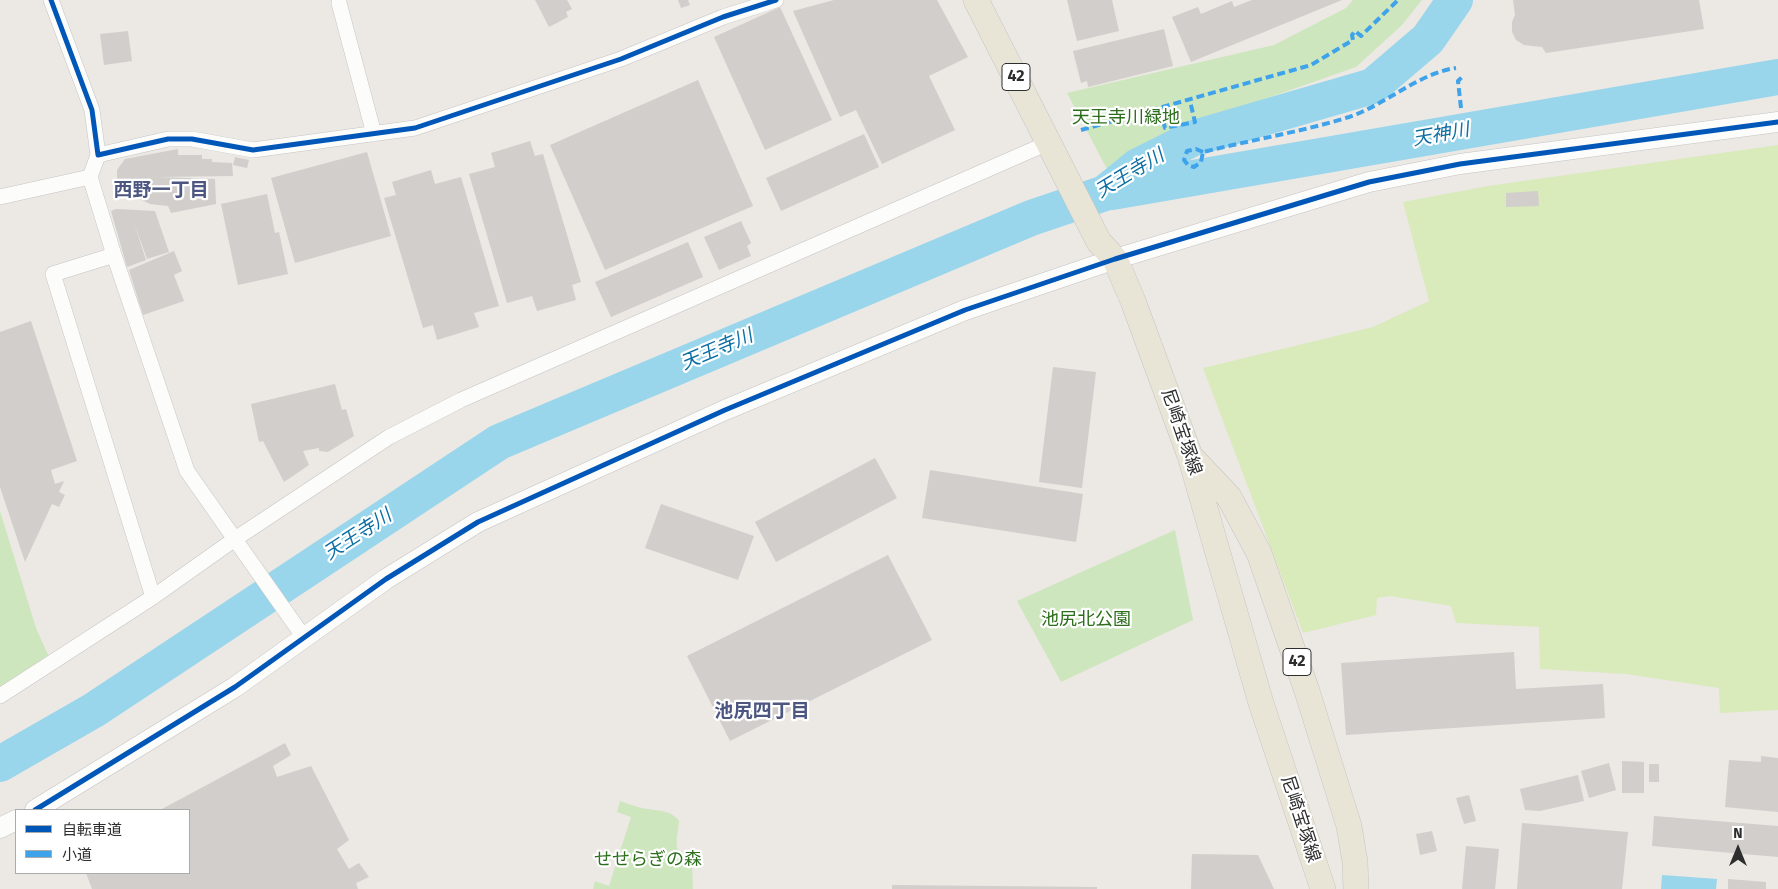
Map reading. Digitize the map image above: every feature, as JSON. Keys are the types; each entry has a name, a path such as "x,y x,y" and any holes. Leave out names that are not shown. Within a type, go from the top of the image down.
{"main road":[{"name":"尼崎宝塚線","path":"976,0 1051,149 1133,301 1190,456 1261,703 1323,889"},
{"name":"42","path":"1190,456 1229,497 1259,553 1307,691 1349,826 1355,862 1356,889"}],"street":[{"path":"51,0 92,110 98,155 90,176 114,255 187,471 301,632"},
{"path":"98,155 168,139 192,139 253,150 414,128 494,103 621,59 723,17 776,0"},
{"path":"339,3 348,22 374,134"},
{"path":"37,809 235,687 301,632 478,522 725,410 1107,251 1378,180 1460,164 1778,122"},
{"path":"0,696 237,542 389,437 461,400 1051,149"},
{"path":"0,197 90,176"},
{"path":"114,255 53,274 153,597"},
{"path":"0,828 15,820"}],"green space":[{"name":"天王寺川緑地","path":"1353,0 1422,0 1402,25 1356,67 1205,120 1108,171 1067,93 1274,45 1346,8"},
{"path":"1778,145 1778,710 1720,713 1719,688 1626,674 1540,669 1539,627 1456,623 1451,606 1390,596 1377,598 1376,615 1303,633 1203,368 1373,327 1429,301 1403,202 1488,186"},
{"path":"0,511 36,628 49,657 0,687"},
{"name":"池尻北公園","path":"1175,530 1193,620 1061,682 1017,601"},
{"name":"せせらぎの森","path":"620,801 641,808 669,813 676,817 679,821 677,846 681,855 692,864 693,889 593,889 595,881 609,886 631,817 617,812"}],"water":[{"path":"1662,875 1717,879 1716,889 1661,889"}],"building":[{"path":"535,0 567,0 572,9 566,12 568,17 549,27"},
{"path":"678,0 688,0 690,5 681,8"},
{"path":"834,0 937,0 968,57 929,76 955,130 882,164 856,110 840,117 793,11"},
{"path":"1067,0 1112,0 1119,31 1077,41"},
{"path":"1252,0 1342,0 1191,62 1172,17 1198,7 1201,14 1232,1 1234,7"},
{"path":"1513,0 1699,0 1704,29 1546,53 1542,47 1524,45 1516,40 1512,32 1512,22 1515,15"},
{"path":"780,7 832,120 765,150 714,37"},
{"path":"1164,29 1173,66 1088,87 1087,81 1081,83 1073,51"},
{"path":"128,31 132,61 104,65 100,34"},
{"path":"698,80 753,206 605,270 550,145"},
{"path":"864,134 879,167 781,211 766,178"},
{"path":"530,141 535,156 543,154 581,282 572,285 576,300 537,311 532,296 507,303 469,174 495,167 491,153"},
{"path":"178,149 178,155 202,155 202,159 212,159 212,162 232,163 233,176 158,177 215,179 216,204 171,213 168,206 150,204 121,190 117,182 117,170 125,159"},
{"path":"367,152 391,236 295,263 271,178"},
{"path":"235,157 249,160 247,168 233,165"},
{"path":"431,170 435,184 461,177 499,306 474,313 479,327 437,340 433,325 423,328 384,198 396,195 392,182"},
{"path":"1538,191 1539,206 1506,207 1506,193"},
{"path":"267,194 275,233 279,232 288,274 238,285 221,204"},
{"path":"116,209 155,211 169,252 147,259 134,223 146,260 127,267 111,211"},
{"path":"741,221 751,243 747,246 751,256 719,270 704,237"},
{"path":"688,242 703,277 611,317 595,282"},
{"path":"174,251 182,271 174,275 184,301 143,315 129,270"},
{"path":"31,321 77,461 51,470 55,484 64,481 59,492 65,495 59,507 52,504 25,562 0,487 0,332"},
{"path":"1053,367 1096,372 1082,488 1039,482"},
{"path":"335,384 342,410 346,409 354,436 328,452 319,451 319,448 303,451 309,465 284,482 263,441 259,442 251,404"},
{"path":"875,458 897,498 776,562 755,522"},
{"path":"930,470 1083,494 1076,542 922,518"},
{"path":"661,504 754,536 738,580 645,548"},
{"path":"888,555 932,640 730,741 687,656"},
{"path":"1514,652 1516,689 1603,684 1605,718 1346,735 1341,663"},
{"path":"285,743 291,755 273,766 277,777 311,766 349,840 337,849 349,869 359,863 369,877 356,883 358,889 92,889 86,874 190,874 190,809 162,809"},
{"path":"1761,756 1778,758 1778,812 1725,807 1729,760 1761,762"},
{"path":"1622,761 1644,762 1644,793 1622,793"},
{"path":"1609,763 1616,790 1589,798 1581,771"},
{"path":"1649,764 1659,764 1659,782 1649,782"},
{"path":"1578,775 1584,801 1540,811 1525,810 1520,789"},
{"path":"1469,795 1476,821 1464,824 1456,798"},
{"path":"1654,816 1778,826 1778,857 1652,846"},
{"path":"1522,823 1628,832 1622,889 1517,889"},
{"path":"1432,831 1437,851 1420,855 1416,834"},
{"path":"1466,846 1499,849 1495,889 1462,889"},
{"path":"1192,854 1258,855 1274,889 1191,889"},
{"path":"1728,879 1766,882 1766,889 1728,889"},
{"path":"892,885 1097,887 1097,889 892,889"}],"waterway":[{"name":"天王寺川","path":"0,764 94,710 499,442 1031,218 1105,193 1138,166 1194,138 1373,86 1428,39 1455,0"},
{"name":"天神川","path":"1112,192 1778,77"}],"marked path":[{"path":"1081,130 1311,65 1353,40 1352,35 1355,31 1361,36 1398,0"},
{"path":"1203,152 1196,149 1187,151 1184,160 1188,165 1194,167 1201,162 1203,152 1294,132 1349,117 1376,105 1429,76 1456,68"},
{"path":"1461,108 1458,81 1462,77"},
{"path":"1160,109 1165,128 1195,122 1190,101"}],"cycle path":[{"path":"51,0 92,110 98,155 168,139 192,139 253,150 415,128 621,59 723,17 776,0"},
{"path":"37,809 235,687 386,579 478,522 725,410 965,310 1115,259 1369,182 1460,164 1778,122"}],"district":[{"name":"西野一丁目","path":"161,191"},
{"name":"池尻四丁目","path":"762,712"}]}
